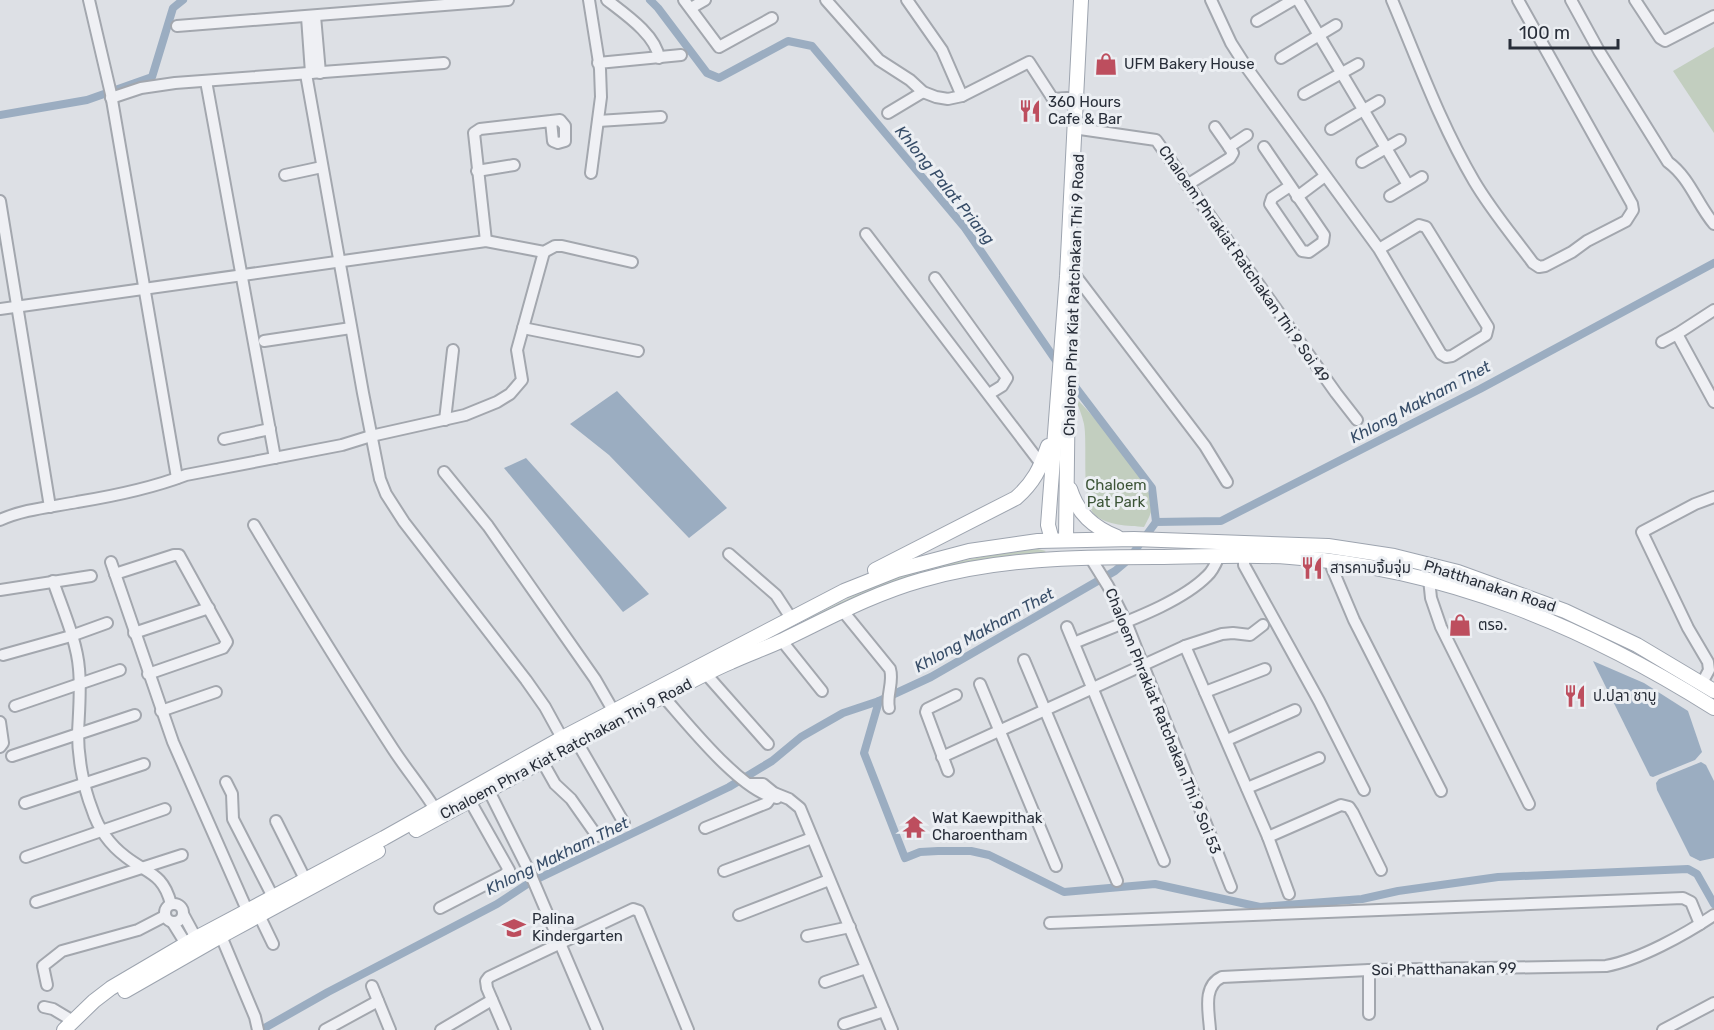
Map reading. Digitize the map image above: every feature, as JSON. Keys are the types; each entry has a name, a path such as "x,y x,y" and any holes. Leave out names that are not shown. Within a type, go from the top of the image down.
{"main road":[{"name":"Chaloem Phra Kiat Ratchakan Thi 9 Road","path":"1060,542 1068,484 1063,387 1082,0"},
{"name":"Chaloem Phra Kiat Ratchakan Thi 9 Road","path":"1065,347 1075,275 1080,129 1089,0"},
{"name":"Chaloem Phra Kiat Ratchakan Thi 9 Road","path":"1060,542 1048,525 1054,427 1063,387"},
{"path":"844,591 866,575 921,545 1016,498 1029,486 1042,465 1054,427"},
{"path":"1068,484 1075,504 1092,524 1129,539"},
{"name":"Phatthanakan Road","path":"1060,542 1129,539 1328,546 1394,556 1458,572 1565,611 1637,645 1714,691"},
{"name":"Chaloem Phra Kiat Ratchakan Thi 9 Road","path":"71,1027 194,945 253,912 489,791 542,761 614,712 844,591 872,578 943,556 988,547 1060,542"},
{"path":"1044,559 1060,542 1090,558"},
{"name":"Phatthanakan Road","path":"1090,558 1113,556 1288,557 1332,561 1411,574 1587,636 1639,663 1714,708"},
{"name":"Chaloem Phra Kiat Ratchakan Thi 9 Road","path":"194,945 221,936 273,897 435,809 730,662 782,641 874,596 921,580 998,564 1044,559 1090,558"}],"street":[{"path":"89,0 111,96 177,478"},
{"path":"177,26 508,0"},
{"path":"589,0 601,96 591,173"},
{"path":"607,0 652,40 659,58"},
{"path":"705,0 688,4 719,47 772,18"},
{"path":"826,0 879,60 910,80 923,92 942,98 962,96 1029,62 1053,99 1076,99"},
{"path":"907,0 942,50 962,96"},
{"path":"1211,0 1236,51 1379,249 1441,354 1446,357 1452,356 1486,335 1488,327 1426,227 1419,225 1379,249"},
{"path":"1257,21 1293,0"},
{"path":"1298,0 1408,185"},
{"path":"1392,0 1439,115 1475,183 1533,263 1539,267 1572,252 1587,241 1626,221 1633,210 1632,204 1518,0"},
{"path":"1570,0 1668,162 1686,179 1714,224"},
{"path":"1635,0 1660,38 1665,41 1714,16"},
{"path":"311,16 312,73 322,167 380,479 393,506 526,680 624,823"},
{"path":"1281,58 1336,25"},
{"path":"599,66 681,56"},
{"path":"111,96 141,88 175,83 444,63"},
{"path":"1304,94 1358,63"},
{"path":"206,81 275,458"},
{"path":"888,113 923,92"},
{"path":"1330,129 1379,101"},
{"path":"598,122 662,117"},
{"path":"486,241 473,137 476,130 551,122"},
{"path":"1186,185 1230,158 1233,153 1215,127"},
{"name":"Chaloem Phrakiat Ratchakan Thi 9 Soi 49","path":"1080,129 1156,140 1186,185 1358,420"},
{"path":"1229,147 1247,135"},
{"path":"1362,162 1400,140"},
{"path":"1264,147 1290,186 1297,197 1325,239 1309,252 1302,251 1270,204 1272,198 1290,186"},
{"path":"477,171 514,165"},
{"path":"285,175 322,167"},
{"path":"1297,197 1325,176"},
{"path":"1390,196 1422,177"},
{"path":"0,201 50,507"},
{"path":"866,234 1042,465"},
{"path":"0,309 486,241 544,252 555,246 562,246 632,262"},
{"path":"0,520 20,513 104,497 186,475 342,445 371,436 465,415 497,402 518,387 522,380 517,350 544,252"},
{"path":"1075,275 1205,446 1227,482"},
{"path":"935,278 1007,378 1002,386 989,394"},
{"path":"1662,342 1714,310"},
{"path":"264,341 351,328"},
{"path":"523,328 638,351"},
{"path":"1677,334 1714,402"},
{"path":"445,420 453,350"},
{"path":"224,439 270,429"},
{"path":"444,472 488,526 595,679 614,712"},
{"path":"1702,683 1709,670 1705,655 1688,627 1642,532 1695,504 1714,497"},
{"path":"254,525 338,664 406,769 421,786 435,809"},
{"path":"729,554 776,595 791,618"},
{"path":"115,574 179,555 227,642 225,647 148,674"},
{"path":"1074,643 1126,622 1183,594 1209,575 1219,556"},
{"path":"1244,557 1244,565 1319,701 1364,790"},
{"name":"Chaloem Phrakiat Ratchakan Thi 9 Soi 53","path":"1090,558 1101,572 1126,622 1231,887"},
{"path":"1332,561 1332,568 1354,620 1441,791"},
{"path":"111,562 173,742 253,912 273,944"},
{"path":"0,590 91,576"},
{"path":"1430,579 1431,598 1441,627 1529,804"},
{"path":"53,581 79,666 78,735 85,783 92,809 112,845 126,858 157,878 167,890 171,904"},
{"path":"134,633 209,608"},
{"path":"842,610 890,669 891,680 887,699 889,708"},
{"path":"3,655 71,636 107,622"},
{"path":"942,757 1185,646 1222,634 1250,635 1263,625"},
{"path":"1066,627 1164,861"},
{"path":"782,641 822,691"},
{"path":"1185,646 1268,837 1289,894"},
{"path":"1024,660 1117,881"},
{"path":"15,706 120,669"},
{"path":"1205,692 1265,669"},
{"path":"706,674 768,744"},
{"path":"980,684 1056,866"},
{"path":"161,711 216,692"},
{"path":"948,771 926,712 927,709 956,695"},
{"path":"663,696 710,750 734,772 759,792 789,799 800,808 892,1030"},
{"path":"1227,740 1295,710"},
{"path":"12,756 135,715"},
{"path":"0,722 3,742 0,747"},
{"path":"1247,788 1319,758"},
{"path":"542,761 555,784 571,799 597,836"},
{"path":"25,803 144,764"},
{"path":"226,782 232,794 233,819 273,897"},
{"path":"489,791 530,873 597,1030"},
{"path":"705,828 767,803 773,795"},
{"path":"440,908 509,870 470,801"},
{"path":"1268,837 1345,805 1353,813 1381,870"},
{"path":"26,857 165,809"},
{"path":"276,821 305,879"},
{"path":"724,871 812,838"},
{"path":"36,902 182,855"},
{"path":"739,915 829,880"},
{"path":"1050,923 1683,898 1691,902 1700,924"},
{"path":"171,904 178,905 194,945 169,920 165,909 171,904"},
{"path":"505,1030 486,988 486,981 489,977 629,910 636,909 688,1030"},
{"path":"47,985 43,966 62,951 169,920 180,921 183,914"},
{"name":"Soi Phatthanakan 99","path":"1210,1030 1208,990 1215,980 1222,976 1369,970 1606,966 1622,963 1714,915"},
{"path":"807,936 849,927"},
{"path":"221,936 255,1017 257,1028"},
{"path":"825,982 866,968"},
{"path":"1369,970 1369,1014"},
{"path":"372,986 390,1030"},
{"path":"441,1030 492,1000"},
{"path":"327,1030 378,1001"},
{"path":"1663,1030 1712,1004"},
{"path":"44,1007 53,1009 71,1027"},
{"path":"844,1024 885,1011"}],"green space":[{"path":"1714,47 1714,133 1673,71"},
{"name":"Chaloem Pat Park","path":"1075,397 1121,449 1143,481 1150,495 1152,506 1144,527 1105,521 1095,515 1090,508 1086,486 1084,424"},
{"path":"1038,549 1046,551 1041,554 969,564 774,637 854,596 900,577 958,562"}],"water":[{"path":"617,391 727,508 689,538 609,455 570,424"},
{"path":"526,458 649,594 623,612 504,468"},
{"path":"1593,661 1644,683 1688,711 1702,752 1695,760 1653,777 1650,776"},
{"path":"1701,762 1706,765 1714,781 1714,858 1700,861 1690,856 1657,790 1656,783 1659,779"}],"waterway":[{"path":"0,115 87,100 152,77 173,8 183,0"},
{"name":"Khlong Palat Priang","path":"650,0 707,73 719,78 788,41 812,46 965,228 1059,365"},
{"name":"Khlong Makham Thet","path":"1156,522 1221,521 1480,389 1714,263"},
{"name":"Khlong Palat Priang","path":"1070,380 1152,488 1156,522"},
{"name":"Khlong Makham Thet","path":"261,1030 328,992 497,904 529,883 729,787 772,761 801,737 843,713 879,701 931,677 1115,571 1128,560 1156,522"},
{"path":"879,701 864,753 905,858 920,852 971,851 989,855 1064,892 1155,884 1260,907 1362,899 1398,891 1498,877 1688,869 1697,874 1714,904"}],"place":[{"name":"UFM Bakery House","path":"1106,64"},
{"name":"360 Hours Cafe & Bar","path":"1030,111"},
{"name":"สารคามจิ้มจุ่ม","path":"1312,568"},
{"name":"ตรอ.","path":"1460,625"},
{"name":"ป.ปลา ชาบู","path":"1575,696"},
{"name":"Wat Kaewpithak Charoentham","path":"914,827"},
{"name":"Palina Kindergarten","path":"514,928"}]}
